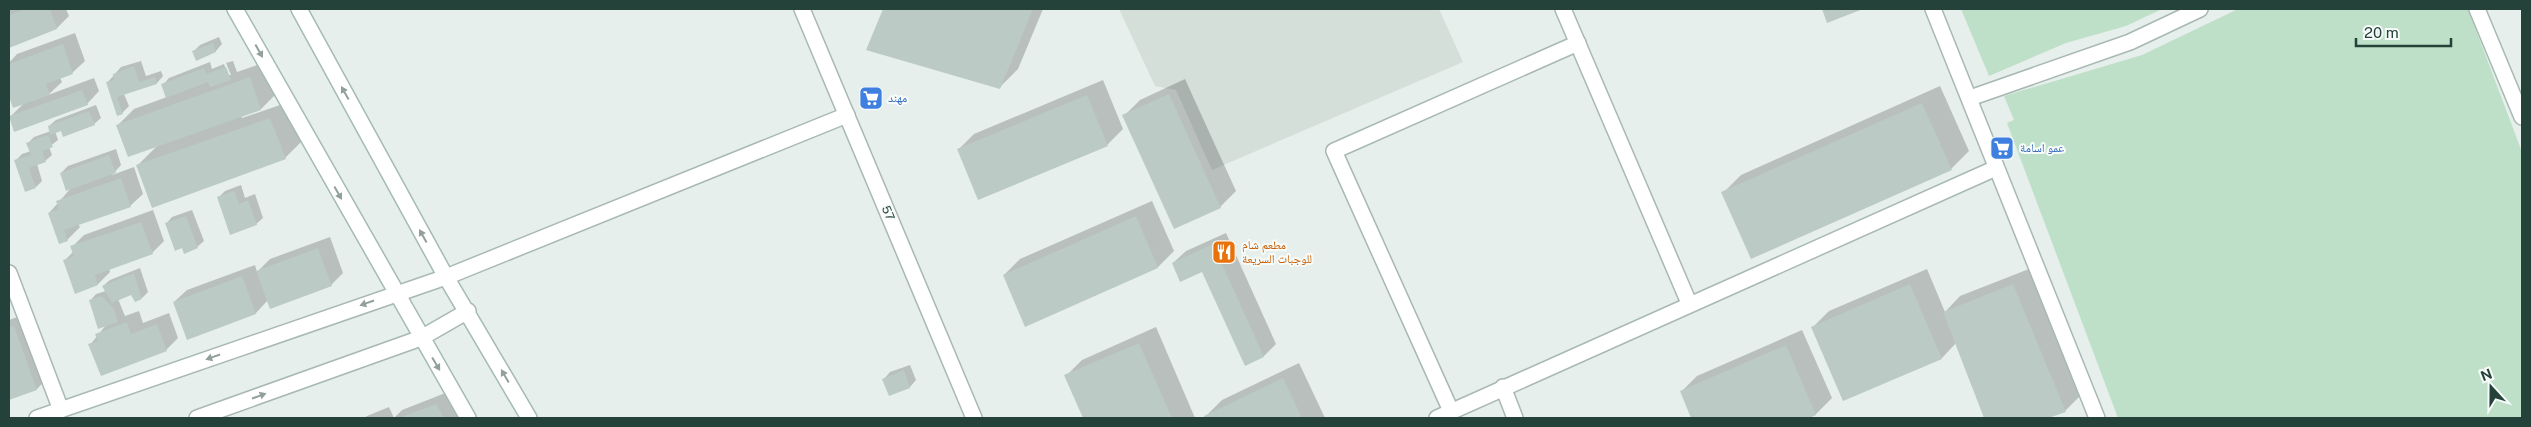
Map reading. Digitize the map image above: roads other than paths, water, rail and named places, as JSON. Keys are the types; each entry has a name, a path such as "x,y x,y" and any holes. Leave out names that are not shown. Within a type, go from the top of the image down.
{"street":[{"path":"235,9 395,294 468,418"},
{"path":"299,9 446,277 468,311 529,418"},
{"name":"57","path":"802,9 974,418"},
{"path":"1563,9 1689,304"},
{"path":"1933,9 2097,418"},
{"path":"1970,98 2130,42 2200,9"},
{"path":"2477,9 2522,117"},
{"path":"1452,412 1334,151 1578,43"},
{"path":"37,418 446,277 847,115"},
{"path":"1437,418 1996,168"},
{"path":"9,273 61,410"},
{"path":"197,418 421,338 468,311"},
{"path":"1503,387 1515,418"}],"place":[{"name":"مهند","path":"871,98"},
{"name":"عمو اسامة","path":"2002,148"},
{"name":"مطعم شام للوجبات السريعة","path":"1224,252"}]}
